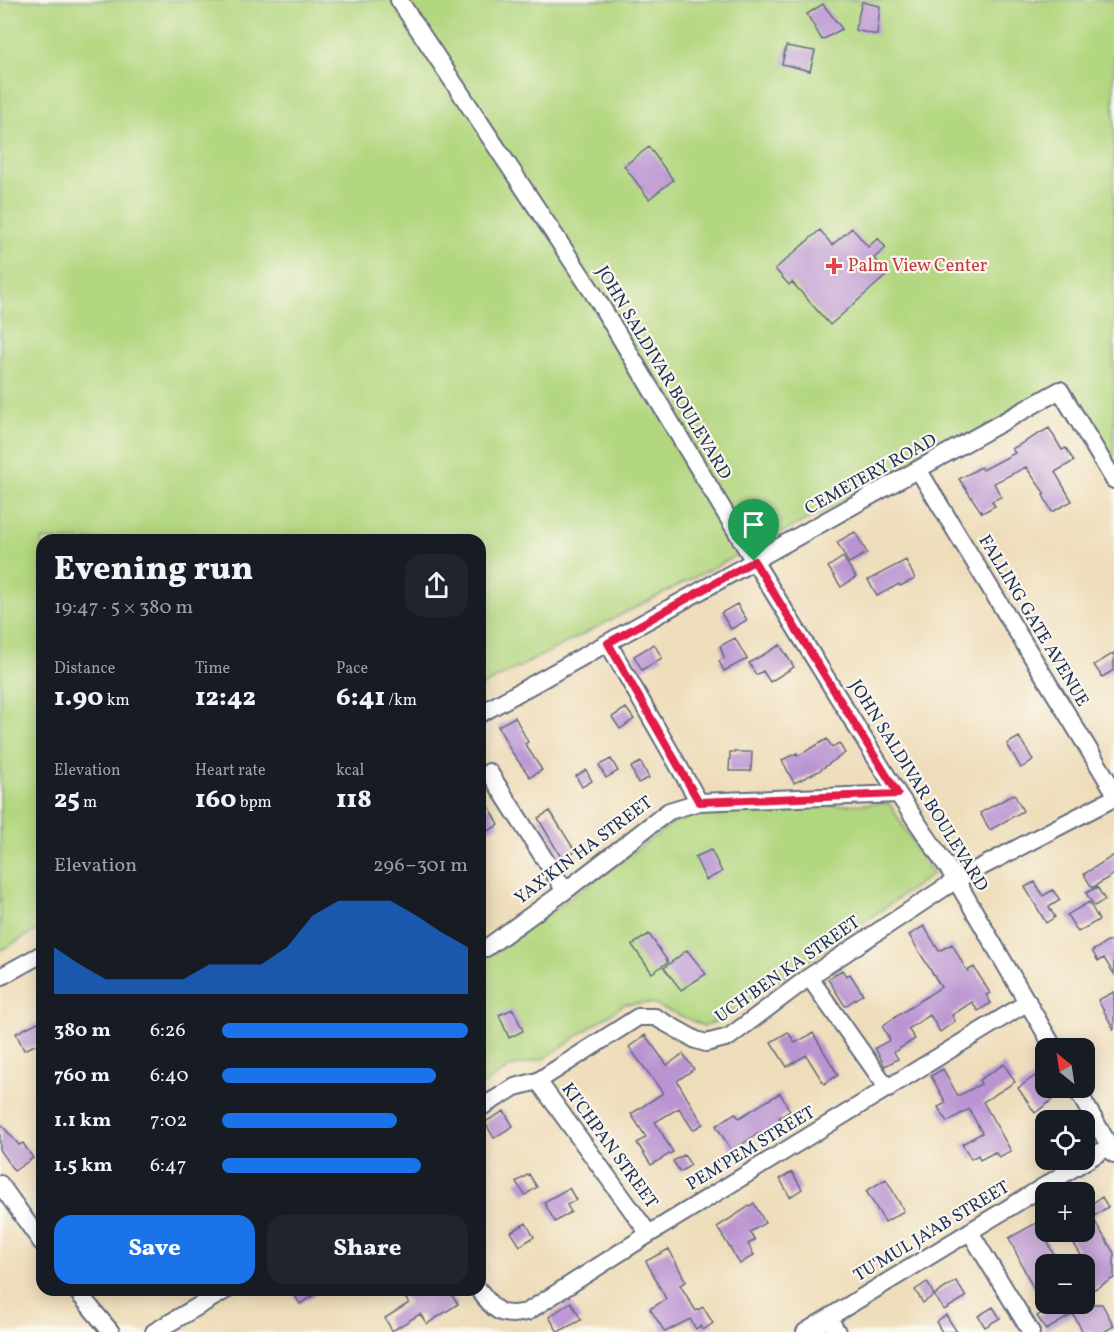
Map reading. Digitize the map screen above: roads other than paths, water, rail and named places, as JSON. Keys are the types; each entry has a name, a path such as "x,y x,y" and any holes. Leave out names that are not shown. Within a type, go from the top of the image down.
{"street":[{"name":"JOHN SALDIVAR BOULEVARD","path":"399,0 597,299 754,561 898,794 956,880 1048,1038"},
{"name":"CEMETERY ROAD","path":"486,711 919,471 1060,390 1114,480"},
{"name":"FALLING GATE AVENUE","path":"919,471 1114,791"},
{"path":"608,643 699,802"},
{"path":"489,772 565,891"},
{"name":"YAX'KIN HA STREET","path":"486,948 669,812 699,802 898,794"},
{"name":"UCH'BEN KA STREET","path":"486,1104 515,1087 538,1082 638,1017 655,1017 696,1040 716,1043 747,1024 809,976 956,880 1114,798"},
{"path":"0,977 36,959"},
{"path":"809,976 888,1089"},
{"name":"PEM'PEM STREET","path":"484,1296 500,1313 512,1315 527,1312 649,1234 1028,1002"},
{"name":"KI'CHPAN STREET","path":"538,1082 649,1234"},
{"path":"1082,1098 1112,1150"},
{"name":"TU'MUL JA'AB STREET","path":"806,1332 833,1325 969,1232 1112,1150"},
{"path":"0,1184 36,1235"},
{"path":"969,1232 1031,1332"},
{"path":"81,1296 111,1332"},
{"path":"159,1331 216,1296"}],"place":[{"name":"Palm View Center","path":"834,266"}]}
